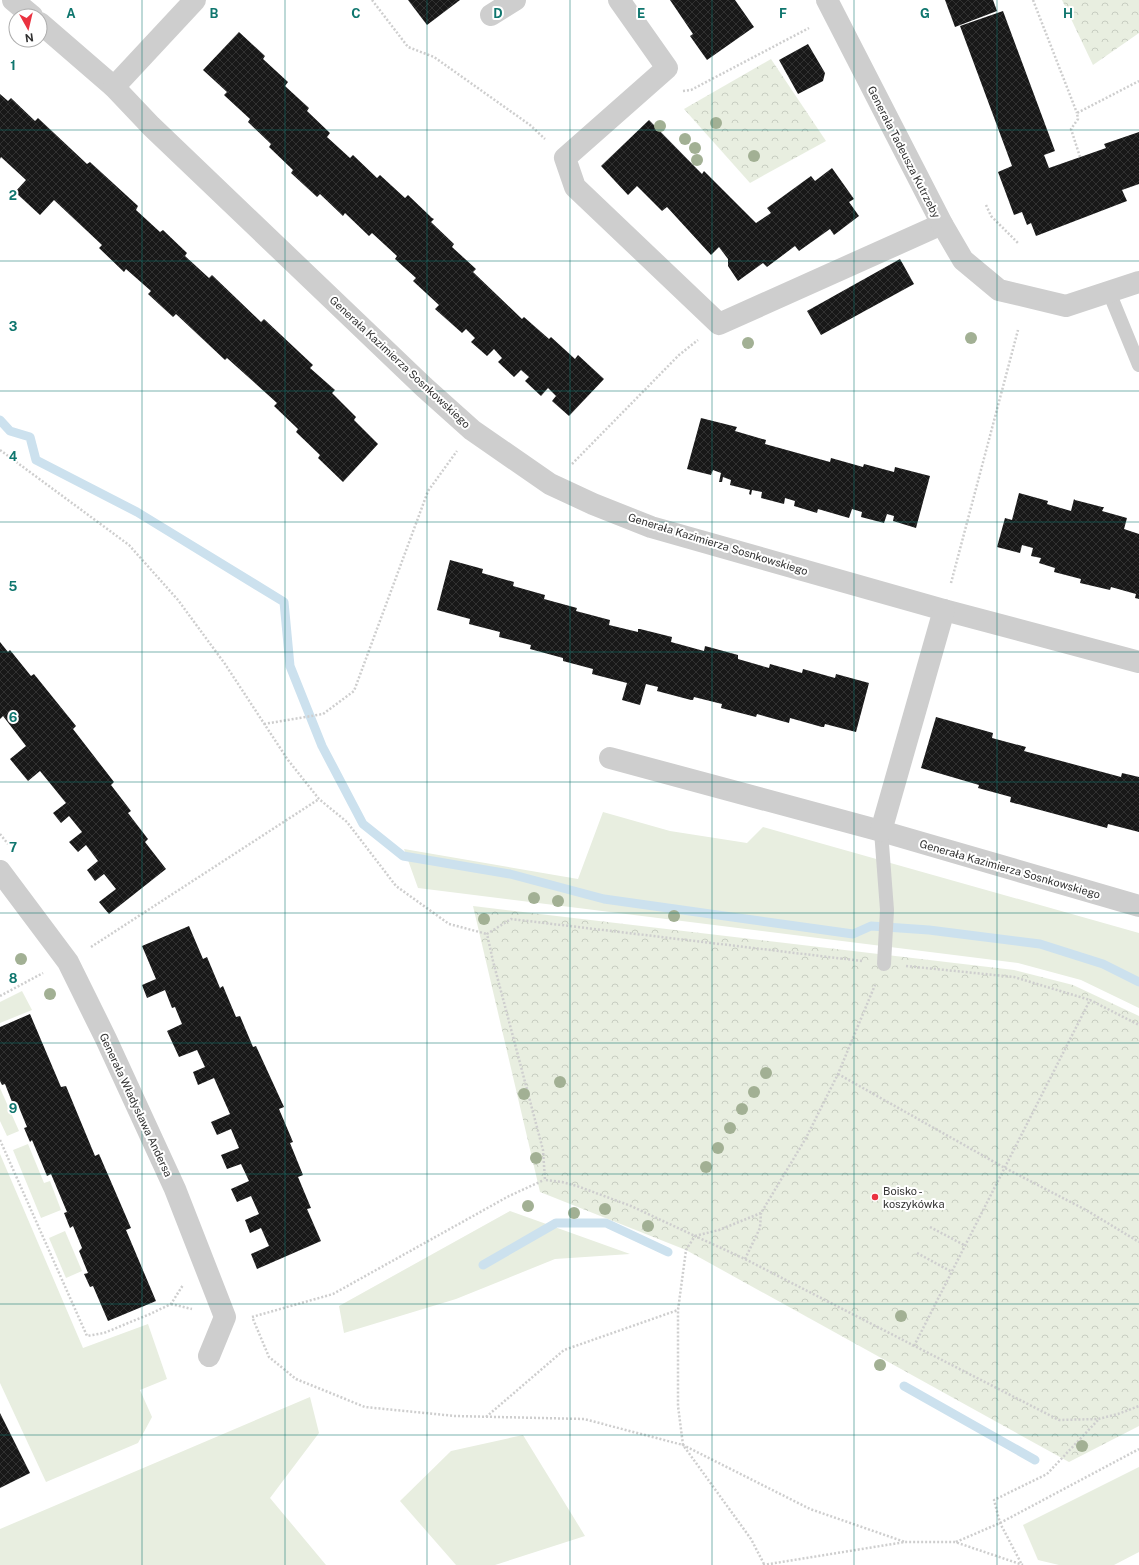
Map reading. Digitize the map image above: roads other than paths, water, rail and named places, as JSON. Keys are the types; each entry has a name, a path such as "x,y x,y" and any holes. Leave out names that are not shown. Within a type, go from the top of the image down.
{"street":[{"path":"13,0 22,8"},
{"path":"114,87 195,0"},
{"path":"491,15 515,0"},
{"path":"619,0 667,68 565,158 575,186 719,324 942,224"},
{"name":"Generała Tadeusza Kutrzeby","path":"827,0 942,224 963,260 999,290 1066,306 1109,292"},
{"name":"Generała Kazimierza Sosnkowskiego","path":"48,30 114,87 151,126 424,387 472,430 550,484 593,504 651,526 944,610 1139,662"},
{"path":"1109,292 1139,282"},
{"path":"881,831 944,610"},
{"name":"Generała Kazimierza Sosnkowskiego","path":"610,758 881,831 1139,906"},
{"name":"Generała Władysława Andersa","path":"0,871 68,962 106,1039 175,1189 225,1317 209,1356"}],"lane":[{"path":"1109,292 1139,365"},
{"path":"881,831 887,910 884,964"}],"waterway":[{"path":"0,420 10,431 30,437 36,460 137,512 284,602 290,666 322,746 363,824 403,856 510,874 604,899 853,934 871,926 929,930 1040,944 1103,964 1139,982"},
{"path":"483,1265 556,1223 606,1223 668,1252"},
{"path":"904,1386 1035,1460"}],"place":[{"name":"Boisko - koszykówka","path":"875,1197"}]}
